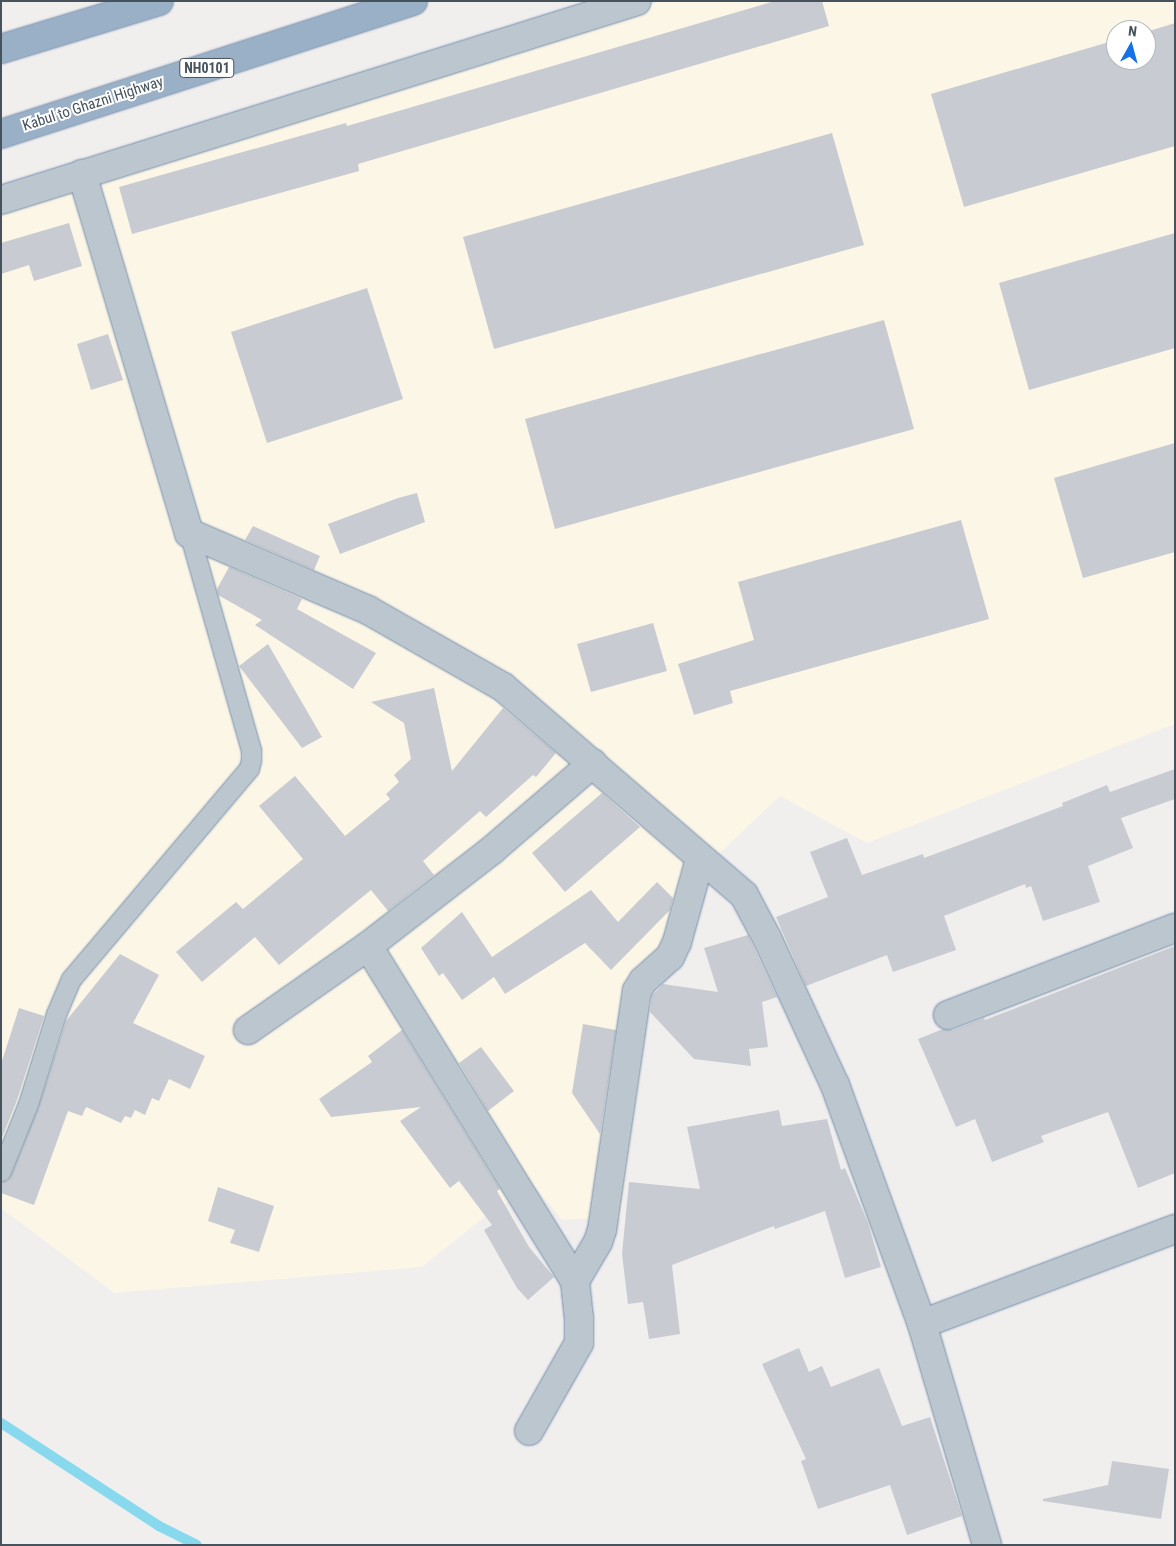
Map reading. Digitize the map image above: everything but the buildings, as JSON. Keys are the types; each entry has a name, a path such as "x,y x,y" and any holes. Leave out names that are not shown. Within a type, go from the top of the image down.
{"highway":[{"path":"1,49 159,1"},
{"name":"Kabul to Ghazni Highway","path":"1,134 414,1"}],"street":[{"path":"1,200 637,1"},
{"path":"82,174 189,533 377,615 503,687 744,895 767,938 835,1086 922,1324 988,1545"},
{"path":"248,1030 368,946 492,850 593,763"},
{"path":"575,1280 598,1242 602,1230 637,992 643,980 670,957 677,942 700,859"},
{"path":"948,1015 1175,928"},
{"path":"368,946 575,1280 579,1318 579,1344 529,1431"},
{"path":"922,1324 1175,1228"}],"lane":[{"path":"1,1171 28,1104 56,1014 71,980 242,775 252,760 251,750 189,533"}],"shaded area":[{"path":"662,1 1175,1 1175,724 867,843 780,796 705,867 652,985 621,1217 562,1220 536,1188 497,1207 422,1267 114,1293 1,1208 1,203"}],"waterway":[{"path":"1,1423 159,1526 197,1545"}]}
